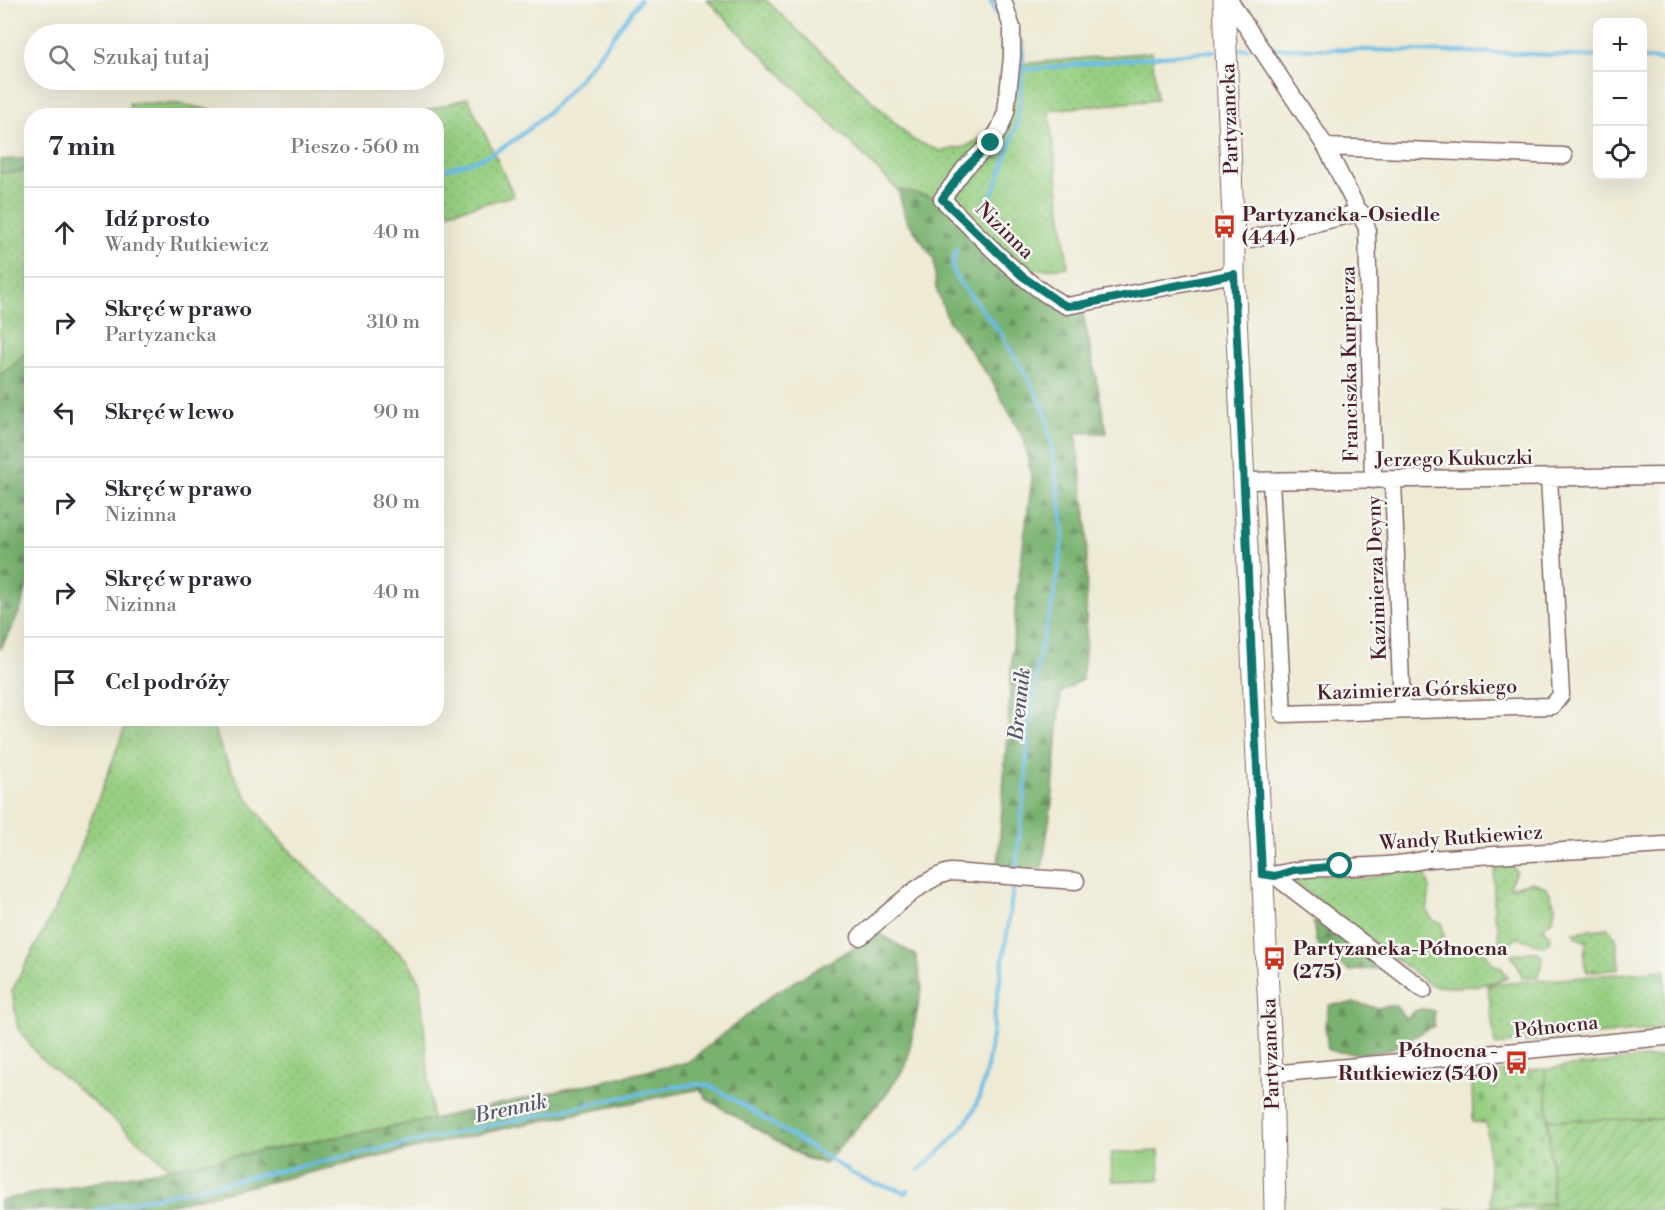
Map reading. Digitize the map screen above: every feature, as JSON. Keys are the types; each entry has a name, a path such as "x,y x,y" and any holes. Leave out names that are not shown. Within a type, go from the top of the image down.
{"main road":[{"name":"Partyzancka","path":"1224,0 1243,481 1268,875 1275,1210"}],"street":[{"name":"Nizinna","path":"1003,0 1012,27 1012,57 1006,112 991,143 965,168 942,199 1022,276 1067,306 1234,274"},
{"name":"Franciszka Kurpierza","path":"1229,0 1326,147 1367,228 1373,480"},
{"path":"1326,147 1564,156"},
{"path":"1234,243 1360,212"},
{"name":"Jerzego Kukuczki","path":"1243,481 1665,476"},
{"name":"Kazimierza Górskiego","path":"1271,481 1283,714 1552,705 1561,695 1549,478"},
{"name":"Kazimierza Deyny","path":"1393,480 1402,710"},
{"name":"Wandy Rutkiewicz","path":"1268,875 1294,870 1408,864 1428,858 1665,845"},
{"path":"860,937 906,898 940,874 951,872 1076,881"},
{"path":"1268,875 1424,990"},
{"name":"Północna","path":"1272,1074 1665,1037"}],"green space":[{"path":"707,0 766,0 913,140 940,151 965,147 1000,128 1011,65 1152,52 1157,100 1049,110 1068,267 1017,271 942,199 898,190"},
{"path":"468,98 514,196 444,213 444,108 435,108"},
{"path":"129,103 182,104 202,108 130,108"},
{"path":"24,158 24,171 0,173 0,160"},
{"path":"24,171 24,355 2,374 0,373 0,173"},
{"path":"898,190 942,199 1022,276 1079,305 1083,313 1107,433 1076,433 1087,524 1086,642 1082,680 1061,692 1052,802 1042,869 998,867 1016,599 1032,480 1024,440 992,381 948,320 936,288 934,259 906,219"},
{"path":"24,355 24,597 20,611 0,650 0,373 2,374"},
{"path":"125,726 213,726 224,756 243,791 266,823 320,882 409,962 420,983 432,1119 170,1168 39,1056 18,1029 12,991 66,887"},
{"path":"1509,862 1516,871 1510,888 1531,882 1547,887 1555,906 1553,919 1542,929 1550,934 1551,941 1543,946 1517,937 1506,946 1499,943 1498,924 1494,916 1494,878 1496,866"},
{"path":"1418,869 1425,872 1430,888 1427,912 1434,921 1442,923 1444,936 1449,946 1456,953 1474,946 1483,948 1493,965 1500,966 1508,977 1492,983 1469,986 1446,987 1429,984 1287,877 1329,875 1365,879 1395,871"},
{"path":"1313,922 1323,925 1341,938 1348,937 1370,954 1381,968 1350,971 1321,950 1316,941"},
{"path":"1608,928 1616,937 1619,969 1587,972 1584,957 1587,942 1578,938 1574,932"},
{"path":"879,933 916,956 922,987 906,1066 884,1097 825,1164 805,1158 708,1100 700,1089 506,1128 146,1210 0,1210 0,1200 432,1119 688,1062 776,992"},
{"path":"1538,952 1543,958 1538,977 1522,978 1511,955"},
{"path":"1665,970 1665,1028 1495,1045 1488,985"},
{"path":"1356,1003 1377,1008 1395,1005 1406,1019 1418,1009 1434,1011 1434,1026 1400,1045 1379,1052 1353,1053 1328,1050 1325,1025 1329,1005"},
{"path":"1665,1056 1665,1119 1549,1120 1545,1069"},
{"path":"1545,1069 1553,1204 1491,1208 1487,1123 1473,1122 1472,1073"},
{"path":"1665,1119 1665,1210 1445,1210 1553,1204 1549,1120"},
{"path":"1159,1151 1160,1180 1112,1181 1111,1153"}],"waterway":[{"path":"444,169 468,163 498,150 519,137 538,121 576,83 640,0"},
{"name":"Brennik","path":"990,0 997,14"},
{"name":"Brennik","path":"986,204 998,181 1017,124 1023,70 1023,43"},
{"path":"1273,48 1593,57"},
{"path":"1238,50 1249,49"},
{"path":"1023,70 1214,51"},
{"path":"1647,59 1665,60"},
{"name":"Brennik","path":"957,249 952,262 954,275 997,328 1031,383 1046,413 1064,534 1053,601 1040,650 1028,733 1026,780 1015,873"},
{"name":"Brennik","path":"919,1170 961,1129 972,1113 981,1090 990,1050 1014,880"},
{"name":"Brennik","path":"96,1210 666,1088 698,1084 710,1086 728,1096 855,1175 875,1184 906,1193 908,1190"}],"place":[{"name":"Partyzancka-Osiedle (444)","path":"1224,226"},
{"name":"Partyzancka-Północna (275)","path":"1275,959"},
{"name":"Północna - Rutkiewicz (540)","path":"1516,1062"}],"route":[{"path":"991,143 965,168 942,199 1022,276 1059,302 1067,306 1079,305 1234,274 1262,874 1275,876 1294,870 1340,866"}]}
